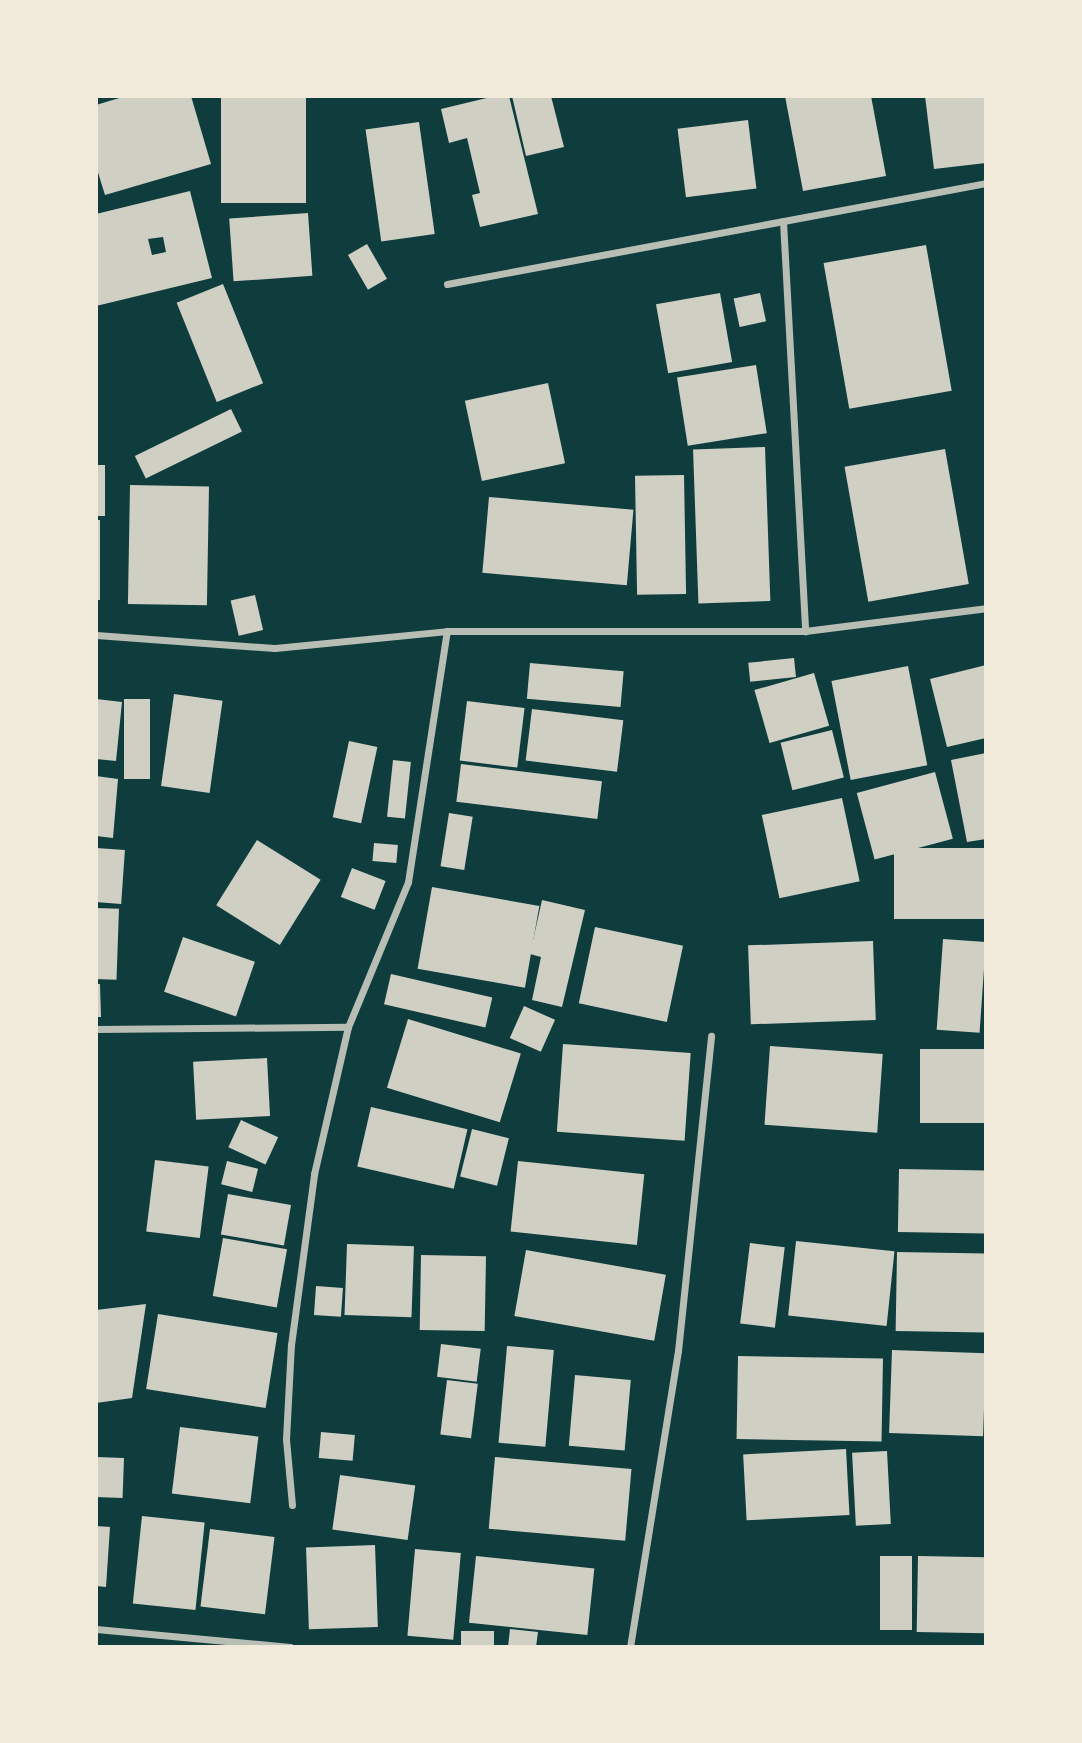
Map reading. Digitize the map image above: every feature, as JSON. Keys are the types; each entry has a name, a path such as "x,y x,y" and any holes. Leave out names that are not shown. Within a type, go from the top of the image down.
{"street":[{"path":"447,284 986,183"},
{"path":"783,221 805,631"},
{"path":"96,635 275,648 447,631 805,631 986,608"},
{"path":"292,1505 285,1439 291,1345 313,1174 348,1027 408,882 447,631"},
{"path":"96,1029 348,1027"},
{"path":"630,1647 678,1351 711,1036"},
{"path":"96,1629 290,1647"}],"building":[{"path":"126,96 191,96 211,164 105,195 96,166 96,105"},
{"path":"221,96 306,96 306,203 221,203"},
{"path":"495,96 509,96 538,214 480,227 472,195 480,193 467,138 449,143 441,109"},
{"path":"512,96 551,96 564,147 526,156"},
{"path":"785,96 871,96 886,176 803,191"},
{"path":"925,96 986,96 986,163 934,169"},
{"path":"748,120 756,188 686,197 678,129"},
{"path":"419,122 435,234 381,241 366,130"},
{"path":"190,191 212,278 96,306 96,214","holes":["163,237 166,252 152,255 148,239"]},
{"path":"308,213 312,276 234,281 229,219"},
{"path":"367,244 387,279 368,290 348,255"},
{"path":"926,245 952,391 849,409 824,263"},
{"path":"223,284 263,383 217,402 177,303"},
{"path":"720,293 732,362 668,373 656,304"},
{"path":"760,293 766,321 740,327 734,299"},
{"path":"756,365 767,433 688,446 677,378"},
{"path":"548,383 565,463 482,481 465,401"},
{"path":"231,409 242,431 146,478 135,456"},
{"path":"765,447 770,601 698,603 693,450"},
{"path":"945,449 969,584 868,602 845,467"},
{"path":"96,465 105,465 105,516 96,516"},
{"path":"684,475 686,594 637,595 635,476"},
{"path":"130,485 209,486 207,605 128,604"},
{"path":"489,497 633,510 627,585 482,573"},
{"path":"96,520 100,520 100,600 96,600"},
{"path":"255,595 263,630 239,636 231,601"},
{"path":"794,658 796,677 750,682 748,663"},
{"path":"530,663 624,671 621,707 527,699"},
{"path":"986,665 986,738 947,747 930,679"},
{"path":"908,666 927,765 851,780 831,681"},
{"path":"814,673 829,726 770,743 754,690"},
{"path":"174,694 223,701 210,793 161,786"},
{"path":"96,699 122,702 116,761 96,759"},
{"path":"124,699 150,699 150,779 124,779"},
{"path":"467,701 525,708 517,768 460,761"},
{"path":"532,709 623,720 617,772 526,761"},
{"path":"832,730 844,778 792,790 781,743"},
{"path":"349,741 377,747 361,823 333,817"},
{"path":"986,753 986,839 967,842 951,760"},
{"path":"393,760 411,762 405,819 387,817"},
{"path":"461,764 602,781 597,819 456,802"},
{"path":"935,772 953,839 875,860 857,793"},
{"path":"96,776 118,779 113,838 96,836"},
{"path":"842,798 860,881 779,898 762,815"},
{"path":"449,813 473,817 464,870 441,866"},
{"path":"257,840 321,880 280,945 216,905"},
{"path":"374,843 398,845 396,863 372,861"},
{"path":"96,848 125,850 121,904 96,902"},
{"path":"894,848 986,848 986,919 894,919"},
{"path":"352,868 386,881 374,910 341,897"},
{"path":"432,887 539,906 525,988 418,969"},
{"path":"542,900 585,910 562,1007 532,1000 541,957 530,954"},
{"path":"96,908 119,909 117,980 96,979"},
{"path":"595,927 683,946 667,1022 579,1003"},
{"path":"183,937 255,962 236,1017 164,992"},
{"path":"943,939 986,942 980,1033 937,1030"},
{"path":"873,941 876,1020 751,1024 748,945"},
{"path":"391,974 492,997 485,1028 384,1004"},
{"path":"96,984 100,984 101,1017 96,1017"},
{"path":"524,1006 555,1020 541,1052 510,1038"},
{"path":"408,1019 521,1053 500,1122 387,1088"},
{"path":"563,1044 691,1053 685,1141 557,1132"},
{"path":"770,1046 883,1054 877,1133 764,1125"},
{"path":"920,1049 986,1049 986,1123 920,1123"},
{"path":"267,1058 270,1116 196,1120 193,1062"},
{"path":"371,1107 467,1129 454,1189 357,1166"},
{"path":"241,1120 278,1137 265,1165 228,1147"},
{"path":"472,1129 509,1138 497,1186 460,1177"},
{"path":"155,1160 209,1167 200,1238 146,1231"},
{"path":"227,1161 258,1169 252,1192 221,1184"},
{"path":"518,1161 644,1174 637,1245 511,1232"},
{"path":"899,1169 986,1171 985,1234 898,1232"},
{"path":"228,1194 291,1205 284,1245 221,1234"},
{"path":"223,1238 287,1249 277,1307 213,1296"},
{"path":"796,1241 894,1251 887,1326 788,1316"},
{"path":"750,1243 785,1247 775,1328 740,1323"},
{"path":"347,1244 414,1246 411,1317 345,1315"},
{"path":"526,1250 666,1275 654,1341 514,1316"},
{"path":"897,1252 986,1254 985,1333 896,1331"},
{"path":"421,1255 486,1256 485,1331 420,1330"},
{"path":"316,1286 343,1288 341,1317 314,1315"},
{"path":"146,1304 132,1398 96,1403 96,1310"},
{"path":"158,1314 278,1333 266,1408 146,1389"},
{"path":"441,1344 481,1349 477,1382 437,1377"},
{"path":"507,1346 554,1350 545,1447 499,1443"},
{"path":"892,1350 986,1353 983,1436 889,1433"},
{"path":"738,1356 883,1359 882,1442 737,1439"},
{"path":"575,1375 631,1380 625,1451 569,1446"},
{"path":"447,1380 478,1384 471,1438 440,1435"},
{"path":"180,1427 258,1437 250,1503 172,1494"},
{"path":"321,1432 355,1435 353,1461 319,1458"},
{"path":"846,1449 849,1515 747,1520 743,1454"},
{"path":"887,1451 891,1524 856,1526 852,1453"},
{"path":"96,1457 124,1458 123,1498 96,1497"},
{"path":"495,1457 631,1469 625,1541 489,1529"},
{"path":"340,1475 415,1486 408,1540 332,1529"},
{"path":"142,1516 205,1523 195,1610 133,1604"},
{"path":"96,1526 110,1527 106,1587 96,1586"},
{"path":"210,1529 275,1537 265,1614 200,1606"},
{"path":"375,1545 378,1627 309,1629 306,1547"},
{"path":"415,1549 461,1553 453,1640 407,1636"},
{"path":"476,1556 594,1568 587,1635 469,1623"},
{"path":"880,1556 912,1556 912,1630 880,1630"},
{"path":"918,1556 986,1557 985,1633 917,1632"},
{"path":"510,1629 538,1632 536,1647 508,1647"},
{"path":"461,1631 494,1631 494,1647 461,1647"}]}
